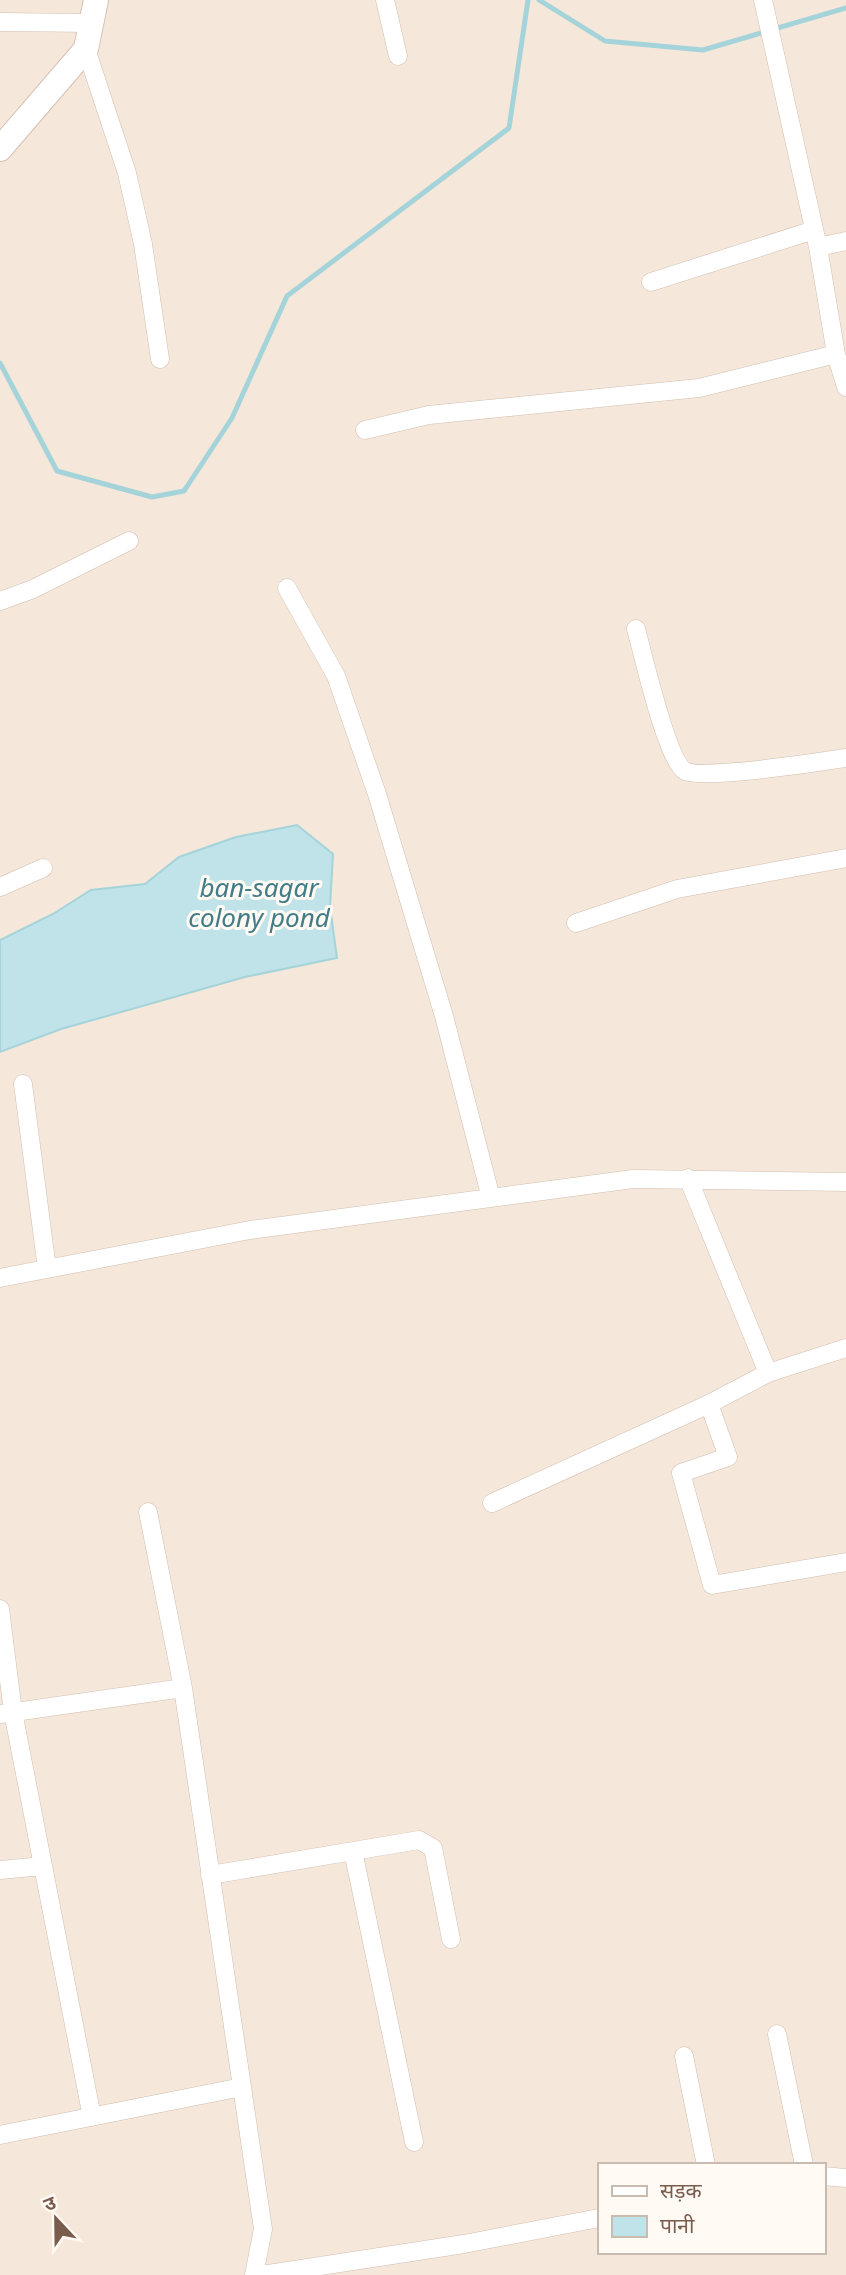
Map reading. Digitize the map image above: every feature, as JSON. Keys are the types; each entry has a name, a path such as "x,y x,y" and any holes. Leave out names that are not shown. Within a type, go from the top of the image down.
{"main road":[{"path":"0,149 86,48 94,11"}],"street":[{"path":"385,0 398,56"},
{"path":"763,0 816,239 836,354 846,387"},
{"path":"0,22 94,11"},
{"path":"86,48 127,173 143,244 160,359"},
{"path":"651,282 816,239 846,241"},
{"path":"365,430 429,415 699,388 836,354"},
{"path":"0,601 33,589 129,541"},
{"path":"287,588 336,676 372,781 444,1016 491,1198"},
{"path":"636,629 663,727 675,761 684,771 697,774 719,773 846,758"},
{"path":"576,923 677,888 846,858"},
{"path":"0,887 43,868"},
{"path":"23,1084 47,1269"},
{"path":"688,1178 768,1373"},
{"path":"0,1278 250,1230 633,1179 846,1182"},
{"path":"492,1503 709,1404 768,1373 846,1348"},
{"path":"709,1404 728,1457 681,1473 712,1585 846,1562"},
{"path":"148,1512 183,1688 263,2229 254,2275"},
{"path":"0,1609 7,1713 43,1866 92,2117"},
{"path":"7,1713 183,1688"},
{"path":"210,1875 419,1839 433,1848 451,1939"},
{"path":"353,1851 414,2142"},
{"path":"0,1870 43,1866"},
{"path":"777,2034 804,2163"},
{"path":"684,2056 706,2163"},
{"path":"0,2134 242,2087"},
{"path":"825,2176 846,2178"},
{"path":"262,2275 464,2244 598,2218"}],"shaded area":[{"path":"0,0 846,0 846,2275 0,2275"}],"water":[{"name":"ban-sagar colony pond","path":"297,825 333,854 330,907 337,958 245,977 61,1029 0,1052 0,940 53,914 91,890 145,884 179,857 236,837"}],"waterway":[{"path":"0,363 57,471 152,497 184,491 232,418 287,296 509,128 528,0"},
{"path":"539,0 605,41 703,50 846,8"}]}
